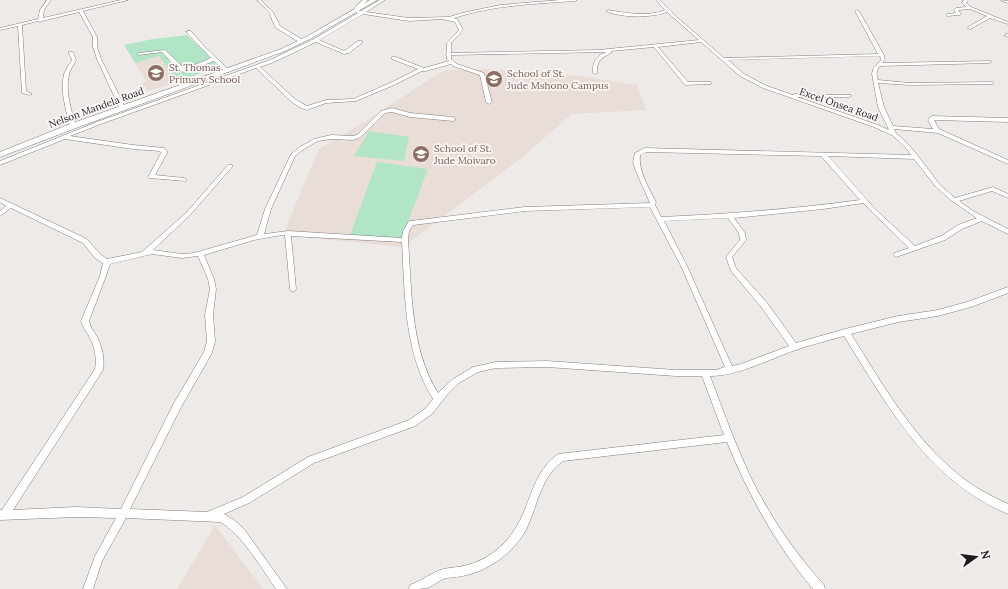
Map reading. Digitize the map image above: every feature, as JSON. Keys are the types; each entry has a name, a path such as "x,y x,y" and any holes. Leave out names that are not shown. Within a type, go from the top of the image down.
{"main road":[{"name":"Nelson Mandela Road","path":"0,155 122,107 227,71 301,41 359,12 374,0"}],"street":[{"path":"40,21 42,10 49,0"},
{"path":"0,29 126,0"},
{"path":"259,0 272,13 278,26 301,41"},
{"path":"359,12 358,6 366,0"},
{"path":"0,163 63,137 257,67 316,40 359,12 383,0"},
{"path":"359,12 407,19 451,18 502,6 575,0"},
{"name":"Excel Onsea Road","path":"658,0 723,59 748,79 894,134 903,141 938,186 954,200 982,218 1008,232"},
{"path":"966,0 964,3 970,8 1008,23"},
{"path":"1003,0 1008,2"},
{"path":"948,15 959,14 956,10 957,9 970,8"},
{"path":"608,11 630,15 661,13 668,10"},
{"path":"81,11 95,38 95,47 99,59 122,107"},
{"path":"857,11 882,55 883,60 874,71 875,81 881,107 894,134"},
{"path":"970,28 990,16"},
{"path":"451,18 457,21 461,30 449,43 448,54 451,62 458,66 482,74 489,102"},
{"path":"20,25 24,92 30,94"},
{"path":"189,32 227,71"},
{"path":"316,40 344,53 348,52 360,42"},
{"path":"448,54 612,50 703,41"},
{"path":"655,46 687,84 709,83"},
{"path":"595,73 594,63 596,60 612,50"},
{"path":"139,54 163,51 182,70 185,71 214,59"},
{"path":"71,53 74,60 69,68 66,82 69,111 73,126"},
{"path":"723,59 882,55"},
{"path":"394,58 422,69 429,69 451,62"},
{"path":"878,65 989,62"},
{"path":"257,67 294,101 307,108 326,102 354,100 422,69"},
{"path":"875,81 910,84 991,83"},
{"path":"786,94 849,96"},
{"path":"260,236 268,209 293,155 302,148 316,140 329,137 353,138 359,136 383,112 387,110 410,115 453,119"},
{"path":"936,131 931,118 1008,120"},
{"path":"890,128 936,131 1008,162"},
{"path":"63,137 133,147 162,149 164,153 151,177 184,180"},
{"path":"730,370 684,266 652,205 653,202 636,162 637,154 641,151 916,157"},
{"path":"824,156 864,201 914,249"},
{"path":"144,253 189,213 230,166"},
{"path":"954,200 993,189 1008,196"},
{"path":"0,200 85,241 93,248 100,259 107,262 144,253 166,253 182,256 200,253 260,236 288,233 405,240"},
{"path":"660,219 730,216 823,207 864,201"},
{"path":"0,214 11,205"},
{"path":"438,400 427,381 418,354 411,315 405,240 408,226 416,221 525,209 652,205"},
{"path":"730,216 742,233 744,240 729,256 730,264 739,277 765,306 794,347"},
{"path":"896,255 943,238 960,227 982,218"},
{"path":"288,233 293,289"},
{"path":"88,589 98,559 123,514 177,406 210,346 208,322 213,294 213,284 200,253"},
{"path":"2,515 99,370 99,352 93,337 86,327 85,321 107,262"},
{"path":"209,516 246,500 311,460 412,423 424,416 450,386 462,376 476,369 496,365 546,364 705,374 730,370 794,347 845,332 898,319 938,314 1008,290"},
{"path":"845,332 894,407 931,456 967,487 986,499 1008,509"},
{"path":"705,374 750,484 767,516 791,554 820,589"},
{"path":"414,589 443,574 477,566 502,551 523,527 545,474 553,462 561,457 730,438"},
{"path":"2,515 56,512 209,516 226,519 233,524 282,589"}],"shaded area":[{"name":"St. Thomas Primary School","path":"159,56 178,82 148,91 143,83 147,82 135,63"},
{"name":"School of St. Jude Moivaro","path":"486,69 580,76 637,85 646,110 572,114 520,159 403,247 283,235 318,150 369,119 442,71"},
{"path":"215,525 263,589 177,589"}],"green space":[{"path":"187,35 219,66 178,82 159,56 135,63 124,45 153,39"},
{"path":"369,131 409,137 404,161 354,156"},
{"path":"377,162 428,169 401,240 349,238"}],"place":[{"name":"St. Thomas Primary School","path":"156,73"},
{"name":"School of St. Jude Mshono Campus","path":"494,79"},
{"name":"School of St. Jude Moivaro","path":"421,154"}]}
